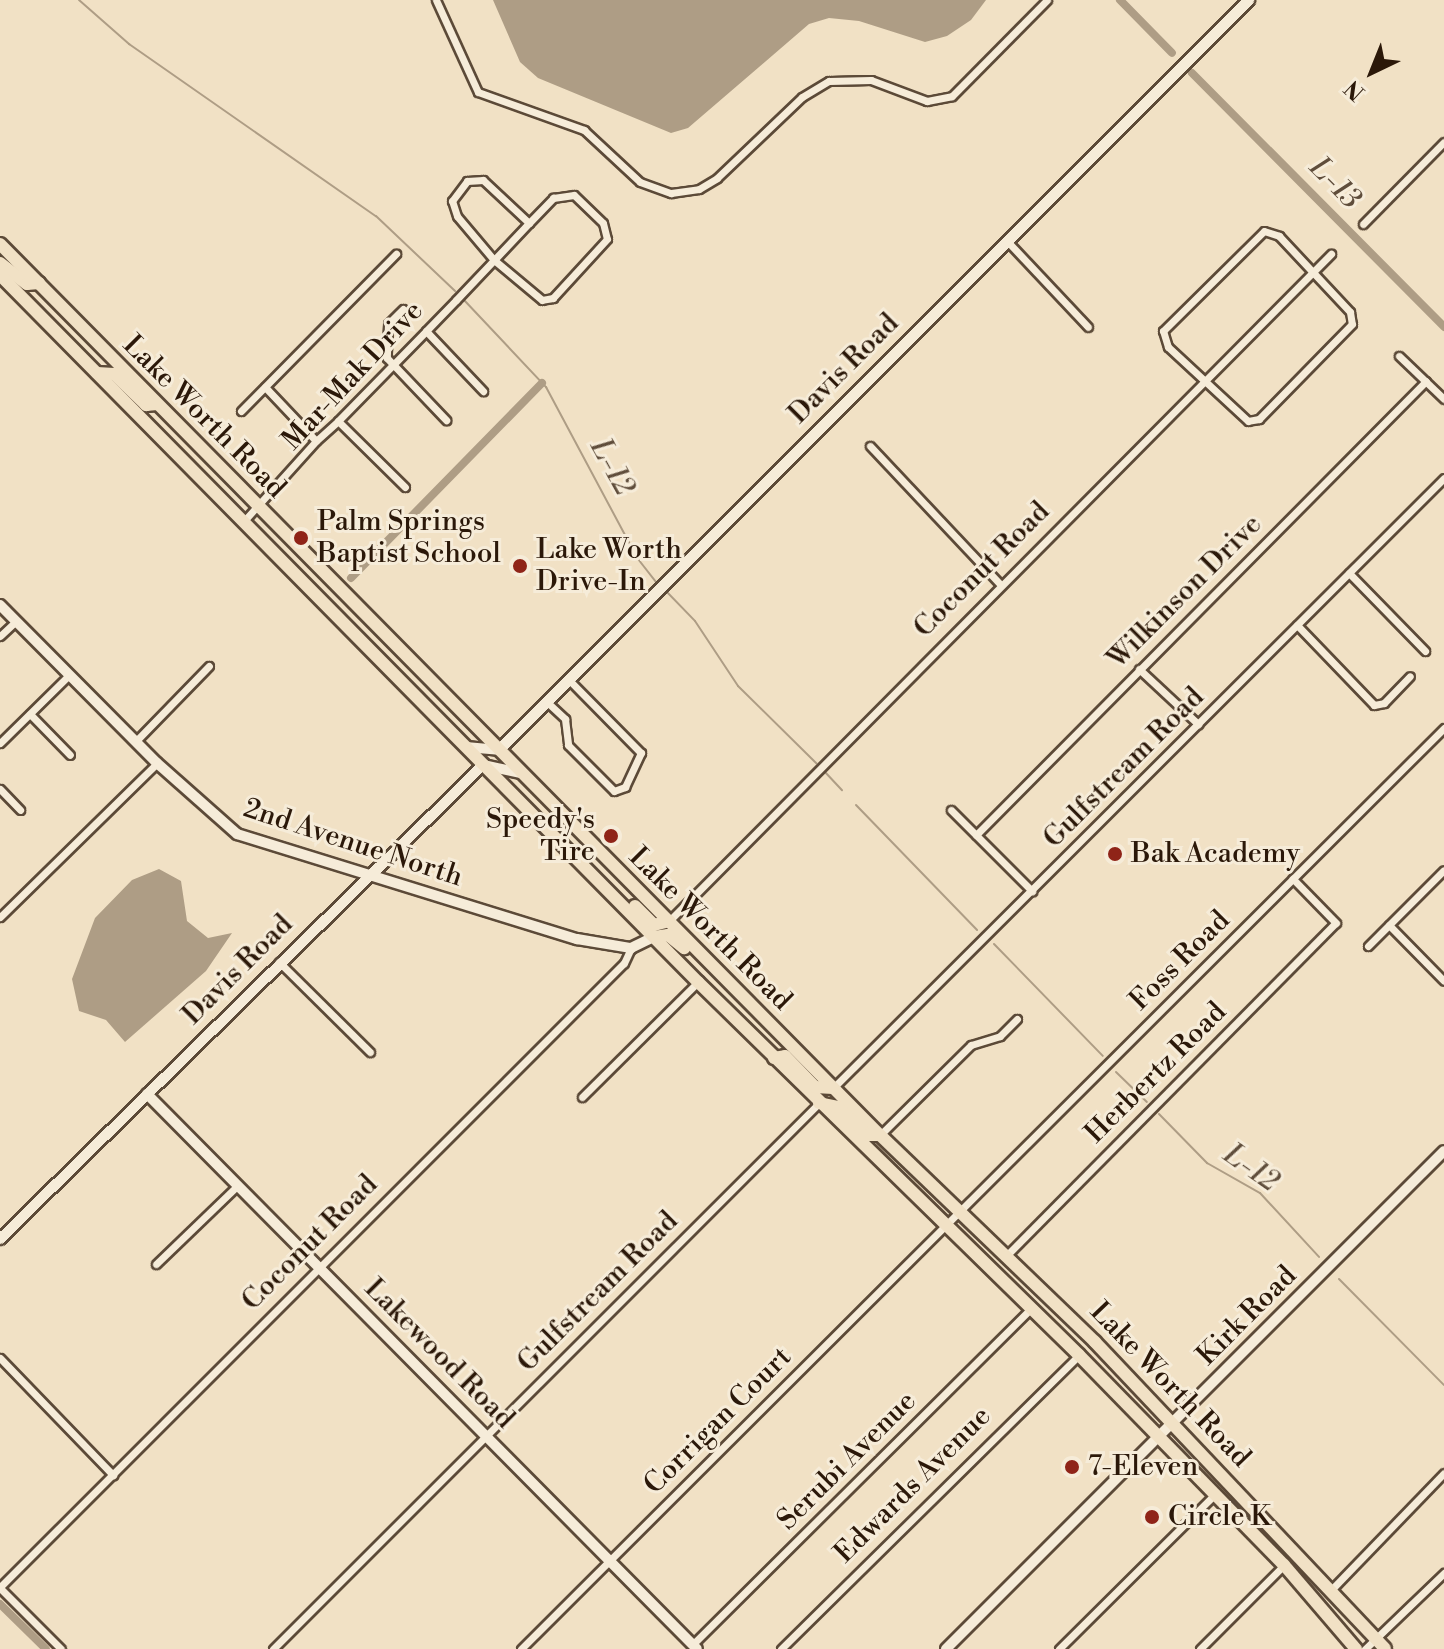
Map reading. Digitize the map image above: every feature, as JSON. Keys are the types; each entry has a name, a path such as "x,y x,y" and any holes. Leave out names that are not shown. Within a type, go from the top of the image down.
{"main road":[{"name":"Lake Worth Road","path":"2,252 39,283 880,1135 1007,1255 1174,1424 1385,1649"},
{"name":"Lake Worth Road","path":"0,275 698,982 1079,1355 1284,1565 1356,1649"},
{"path":"97,373 114,374 146,405 157,404"},
{"path":"608,891 629,901 654,925 669,921"},
{"path":"654,937 668,935 694,958 710,963"},
{"path":"774,1058 785,1056 815,1087 833,1088"},
{"path":"819,1103 838,1107 867,1135 880,1135"}],"street":[{"path":"436,0 478,92 584,130 640,182 671,193 699,189 717,178 802,97 829,81 871,80 927,101 952,96 1047,0"},
{"name":"Davis Road","path":"499,750 1249,0"},
{"path":"1363,224 1444,142"},
{"path":"494,260 454,212 452,201 463,185 483,180 529,223"},
{"name":"Mar-Mak Drive","path":"243,522 316,441 338,421 529,223 558,195 574,195 606,228 605,245 553,298 542,300 494,260"},
{"path":"1264,231 1279,236 1313,272 1352,318 1347,333 1259,419 1248,421 1204,382 1163,337 1165,326 1264,231"},
{"path":"1007,241 1088,327"},
{"path":"241,411 396,254"},
{"name":"Coconut Road","path":"669,921 1331,254"},
{"path":"403,309 388,324 392,365 446,420"},
{"path":"426,331 483,391"},
{"path":"1399,356 1444,399"},
{"name":"Wilkinson Drive","path":"976,835 1426,381"},
{"path":"265,387 316,441"},
{"path":"338,421 405,487"},
{"path":"870,446 1001,585"},
{"name":"Gulfstream Road","path":"833,1088 1444,478"},
{"path":"1349,573 1425,651"},
{"name":"2nd Avenue North","path":"0,605 135,742 237,834 367,877 577,939 631,948"},
{"path":"0,636 16,621"},
{"path":"1297,625 1374,705 1384,703 1410,676"},
{"path":"135,742 209,666"},
{"path":"1139,669 1198,724"},
{"path":"0,743 69,675"},
{"path":"547,702 565,719 568,745 614,791 625,787 641,753 569,680"},
{"path":"30,714 70,755"},
{"name":"Foss Road","path":"947,1225 1444,728"},
{"path":"465,747 499,750"},
{"path":"0,917 157,763"},
{"path":"483,765 522,773"},
{"name":"Davis Road","path":"1,1236 483,765"},
{"path":"0,789 20,810"},
{"path":"951,810 1032,891"},
{"path":"1368,946 1444,870"},
{"name":"Herbertz Road","path":"1007,1255 1336,923 1293,879"},
{"path":"1389,925 1444,981"},
{"name":"Coconut Road","path":"0,1587 625,962 631,948 654,937"},
{"path":"279,962 370,1052"},
{"path":"582,1097 698,982"},
{"path":"880,1135 971,1045 1000,1036 1017,1019"},
{"name":"Lakewood Road","path":"147,1094 695,1647"},
{"name":"Gulfstream Road","path":"273,1649 819,1103"},
{"name":"Kirk Road","path":"946,1649 1444,1151"},
{"path":"156,1264 238,1185"},
{"name":"Corrigan Court","path":"521,1649 947,1225"},
{"name":"Serubi Avenue","path":"695,1647 1032,1308"},
{"name":"Edwards Avenue","path":"781,1649 1079,1355"},
{"path":"0,1358 113,1475"},
{"path":"1332,1589 1444,1473"},
{"path":"1059,1649 1215,1494"},
{"path":"1200,1649 1284,1565"},
{"path":"1365,1649 1444,1573"},
{"path":"0,1587 61,1649"}],"shaded area":[{"path":"493,0 986,0 971,20 947,36 925,42 859,21 829,18 809,24 688,128 671,133 538,78 520,62"},
{"path":"159,869 181,881 187,921 208,938 232,933 206,971 125,1042 106,1020 79,1011 72,979 95,918 132,880"}],"waterway":[{"name":"L-12","path":"79,0 129,44 376,216 455,291"},
{"name":"L-13","path":"1120,0 1172,53"},
{"name":"L-13","path":"1192,73 1444,327"},
{"name":"L-12","path":"464,300 546,387 638,559 657,583"},
{"path":"351,578 542,383"},
{"name":"L-12","path":"665,590 695,621 738,686 816,763"},
{"name":"L-12","path":"825,772 842,790"},
{"name":"L-12","path":"856,805 977,930"},
{"name":"L-12","path":"994,944 1103,1056"},
{"name":"L-12","path":"1116,1072 1147,1102"},
{"name":"L-12","path":"1159,1114 1207,1163 1260,1193 1319,1257"},
{"name":"L-12","path":"1339,1279 1444,1385"},
{"path":"0,1604 46,1649"}],"place":[{"name":"Palm Springs Baptist School","path":"301,538"},
{"name":"Lake Worth Drive-In","path":"520,566"},
{"name":"Speedy's Tire","path":"611,836"},
{"name":"Bak Academy","path":"1115,854"},
{"name":"7-Eleven","path":"1072,1467"},
{"name":"Circle K","path":"1152,1517"}]}
